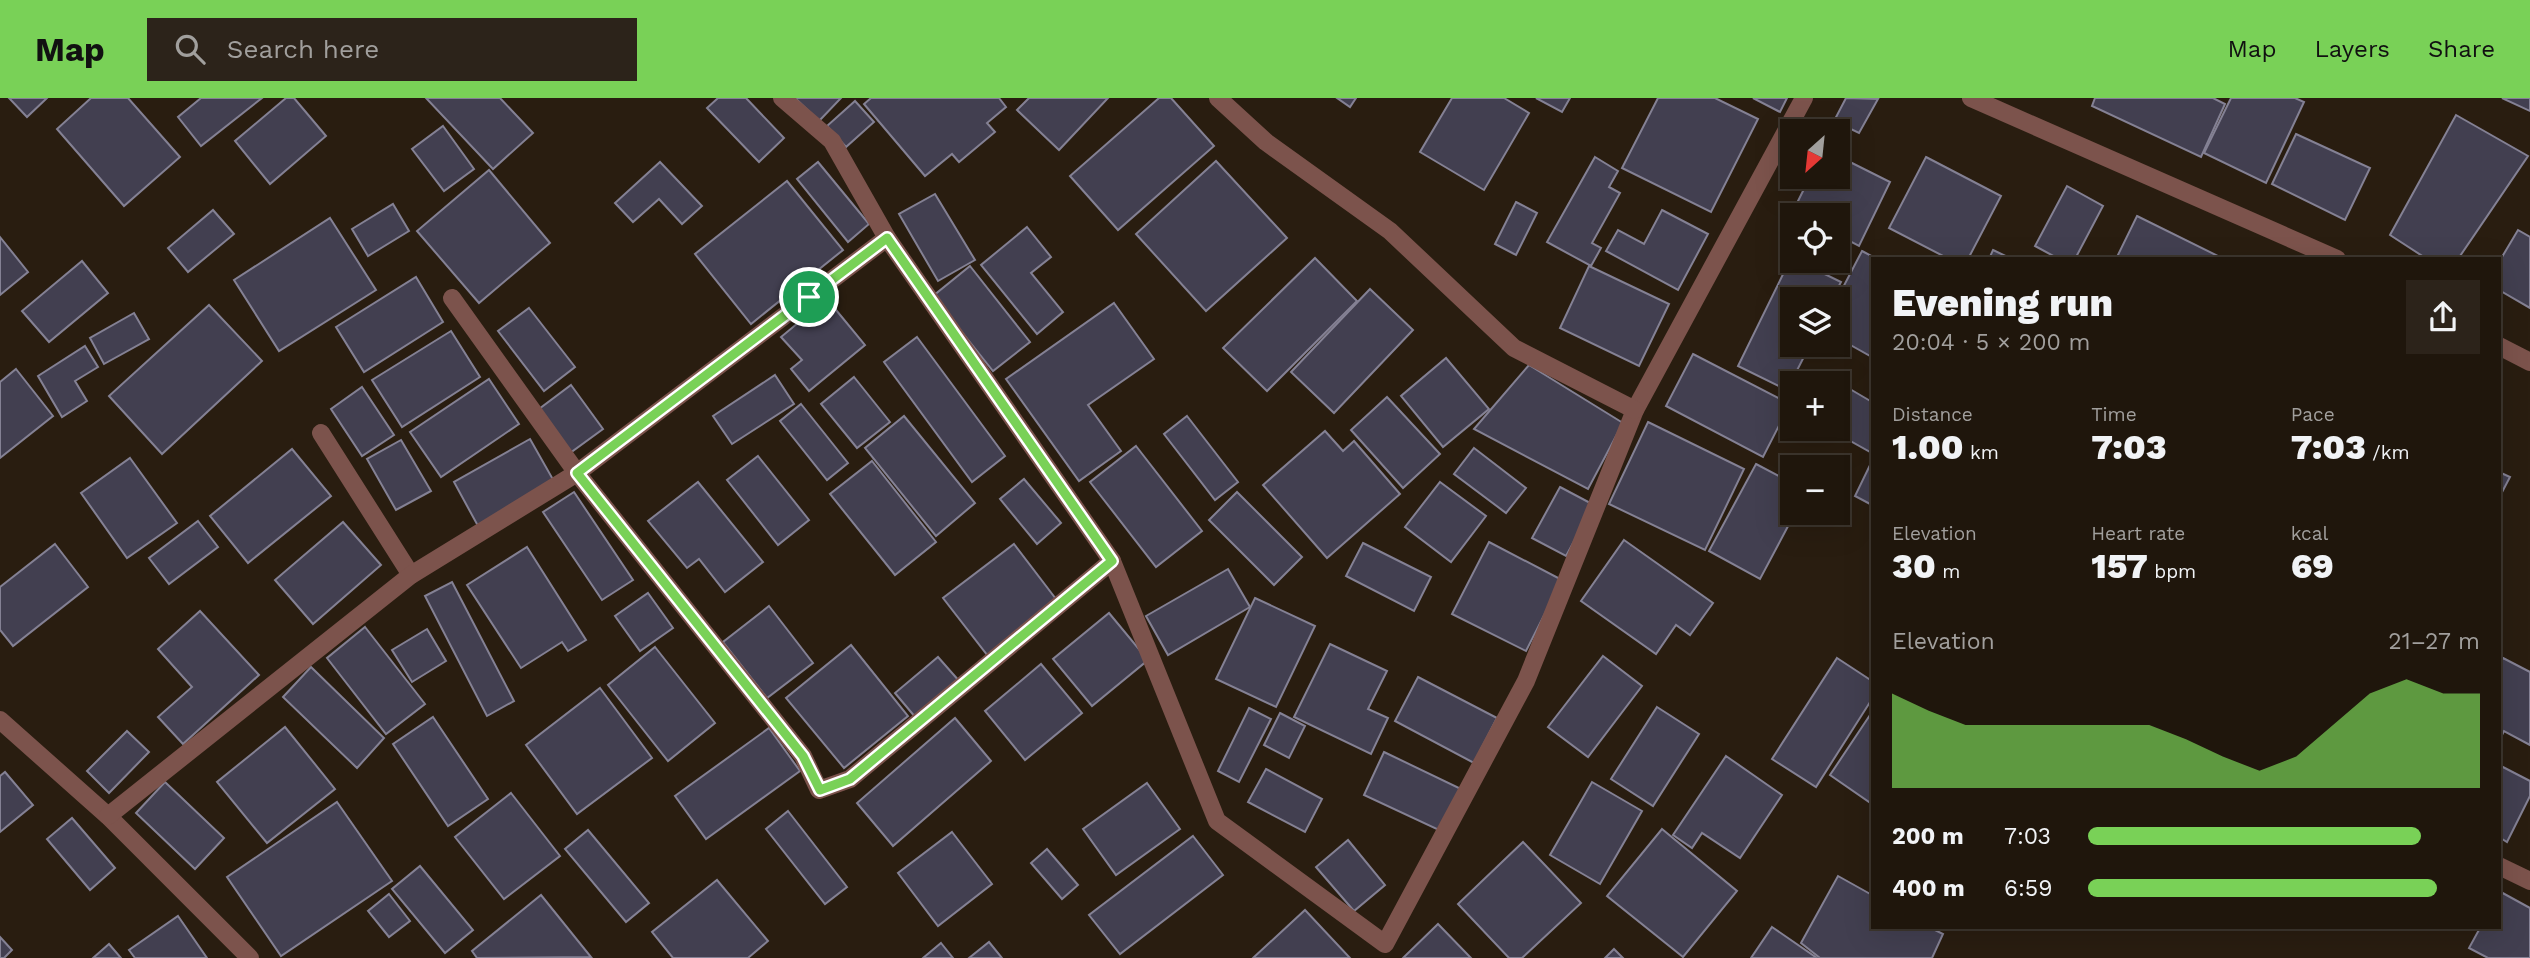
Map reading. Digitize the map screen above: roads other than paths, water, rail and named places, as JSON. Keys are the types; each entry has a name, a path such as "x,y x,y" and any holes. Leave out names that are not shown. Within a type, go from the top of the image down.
{"street":[{"path":"782,98 832,141 887,238 1112,561 1217,821 1388,951 1526,681 1635,410 1804,98"},
{"path":"1218,98 1266,142 1390,231 1514,348 1635,410"},
{"path":"1971,98 2332,257"},
{"path":"108,816 411,575 577,473 887,238"},
{"path":"452,298 577,473 803,756 820,790 850,779 1112,561"},
{"path":"2501,347 2530,362"},
{"path":"321,433 411,575"},
{"path":"0,720 108,816 250,958"},
{"path":"2501,867 2530,881"}]}
